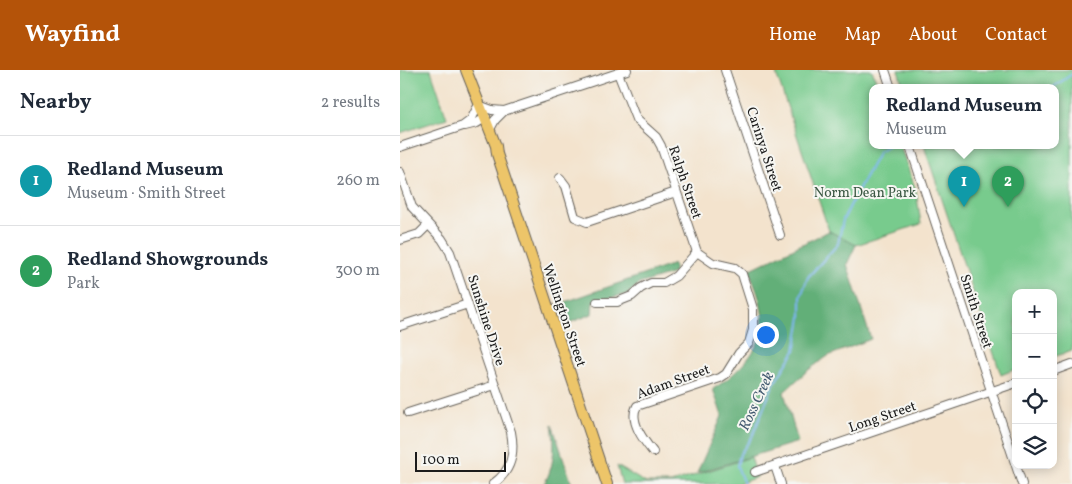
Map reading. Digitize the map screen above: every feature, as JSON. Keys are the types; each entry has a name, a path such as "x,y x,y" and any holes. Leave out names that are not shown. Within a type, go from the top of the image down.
{"main road":[{"name":"Wellington Street","path":"467,74 490,130 608,484"},
{"name":"Wellington Street","path":"484,119 492,148 497,154"}],"street":[{"path":"463,126 471,120 479,107 504,111 627,70"},
{"name":"Carinya Street","path":"725,70 780,235"},
{"path":"885,70 890,84"},
{"name":"Ralph Street","path":"618,73 636,119 656,137 661,146 697,252"},
{"path":"490,130 495,120 504,111"},
{"path":"400,147 463,126 469,126 484,119"},
{"name":"Smith Street","path":"911,149 1022,484"},
{"name":"Sunshine Drive","path":"400,172 412,207 442,239 450,252 514,447 509,467 493,484"},
{"path":"560,178 566,186 576,217 587,222 676,192"},
{"path":"400,240 419,234 428,226"},
{"path":"598,302 617,302 632,296 641,288 651,284 664,283 676,276 697,252"},
{"name":"Adam Street","path":"653,452 641,437 634,415 637,406 726,374 739,353 749,343 753,330 754,309 742,274 735,268 713,263 697,252"},
{"path":"400,326 468,304"},
{"path":"1057,370 1072,364"},
{"name":"Long Street","path":"755,472 1012,384"},
{"path":"408,413 495,385"},
{"path":"775,466 781,484"}],"green space":[{"path":"400,70 431,70 447,118 400,133"},
{"name":"Norm Dean Park","path":"775,70 872,70 877,84 869,84 869,149 901,149 916,190 921,224 856,245 829,231"},
{"path":"898,70 1072,70 1072,351 1057,356 1057,289 1012,289 1012,371 1001,375 925,149 1059,149 1059,84 903,84"},
{"path":"829,231 856,245 847,264 871,339 828,356 807,371 784,392 798,442 697,473 722,416 713,389 743,365 757,344 761,332 763,320 760,302 749,270"},
{"path":"674,264 674,273 639,284 628,294 593,301 592,314 569,323 562,303"},
{"path":"552,424 572,484 544,484 548,477 553,455"},
{"path":"751,457 757,477 738,484 622,484 617,466 646,483 671,483"}],"waterway":[{"name":"Ross Creek","path":"1058,84 1072,74"},
{"name":"Ross Creek","path":"744,484 737,466 740,454 752,437 773,385 795,351 801,317 801,296 808,277 838,244 843,220 879,152 884,149"}],"place":[{"name":"Redland Museum","path":"964,207"},
{"name":"Redland Showgrounds","path":"1008,207"}]}
